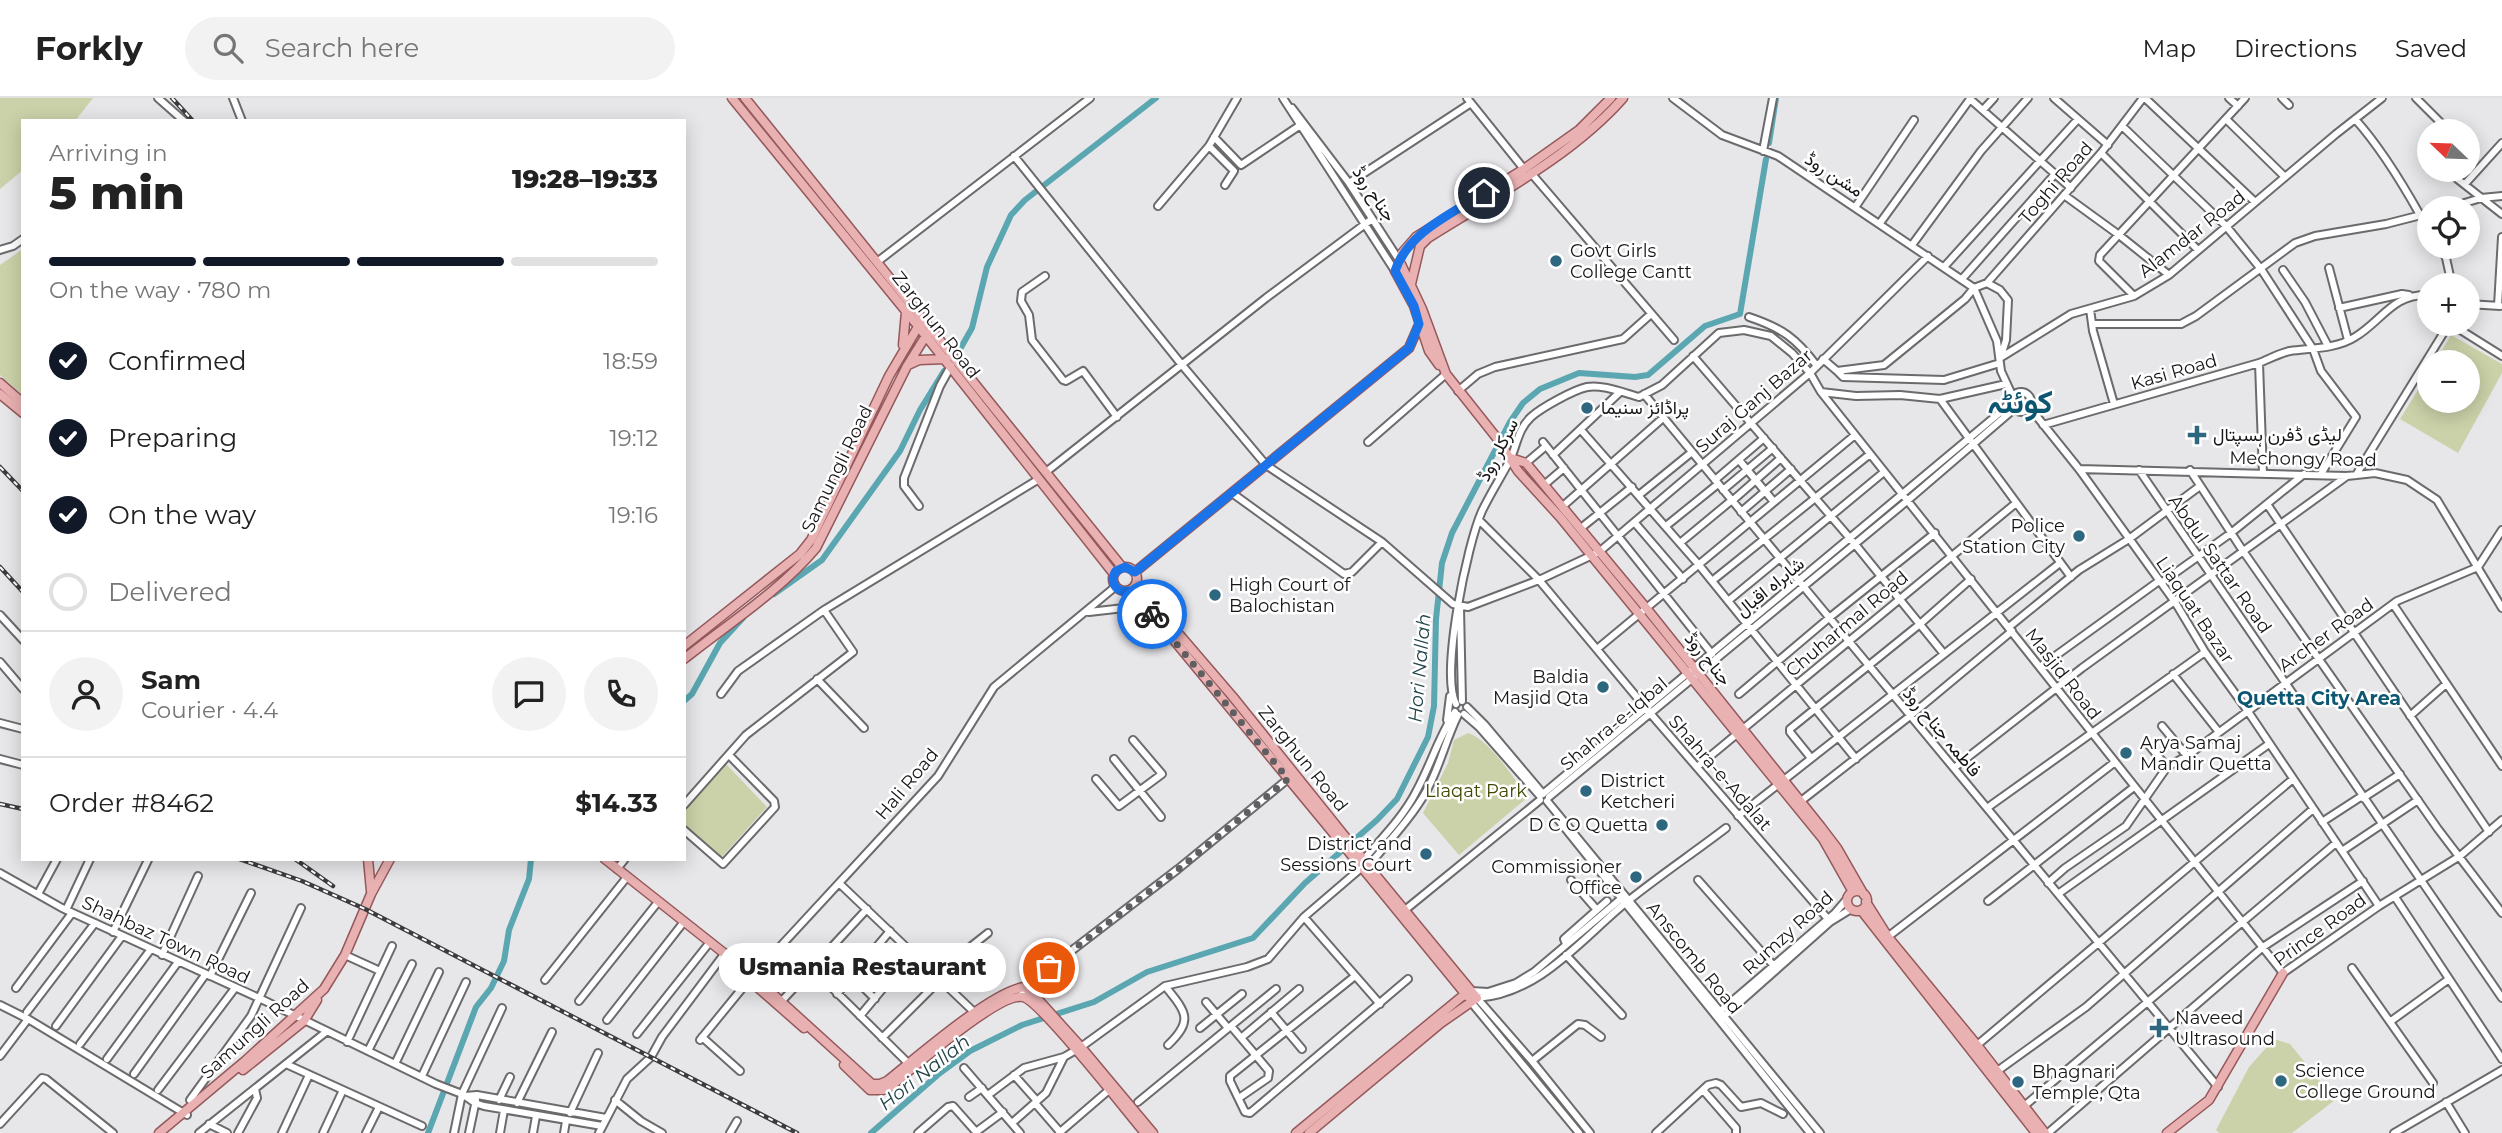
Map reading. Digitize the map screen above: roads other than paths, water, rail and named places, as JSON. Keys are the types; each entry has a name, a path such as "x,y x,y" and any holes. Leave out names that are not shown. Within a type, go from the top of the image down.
{"main road":[{"name":"Zarghun Road","path":"732,98 905,311 921,322"},
{"name":"Zarghun Road","path":"745,98 877,262 929,333 942,359 1114,574"},
{"path":"1411,284 1420,246 1527,171 1579,130 1611,98"},
{"path":"1395,271 1399,260 1416,237 1595,128 1623,98"},
{"name":"جناح روڈ","path":"1399,260 1446,374"},
{"name":"جناح روڈ","path":"1395,271 1414,306 1429,351 1458,391 1496,437 1518,471 1560,517 1639,615 1692,673 1781,782 1823,839 1853,892"},
{"path":"899,358 904,339 905,311"},
{"path":"1135,572 1409,348 1423,313"},
{"name":"Samungli Road","path":"686,644 800,554 811,540 847,460 899,358 921,322"},
{"name":"Zarghun Road","path":"929,333 957,360 1122,567"},
{"name":"Samungli Road","path":"686,657 784,579 816,548 906,366 929,333"},
{"path":"1409,348 1429,351 1440,357"},
{"path":"906,366 919,360 957,360"},
{"path":"0,383 21,401"},
{"path":"0,394 21,411"},
{"path":"1508,454 1526,463"},
{"name":"جناح روڈ","path":"1526,463 1647,609 1692,673"},
{"path":"1122,567 1129,567 1135,572 1136,584 1129,591 1121,591 1115,587 1112,580 1122,567"},
{"name":"Zarghun Road","path":"1136,584 1288,779 1405,910 1471,996"},
{"name":"Zarghun Road","path":"1129,591 1208,675 1471,996"},
{"name":"جناح روڈ","path":"1781,782 1801,801 1836,848 1861,904 1995,1073 2036,1133"},
{"name":"Samungli Road","path":"368,861 371,894"},
{"name":"Samungli Road","path":"166,1133 324,989 345,954 371,894 389,861"},
{"path":"601,861 724,955 872,1084 887,1081 1000,997 1023,992 1035,996 1153,1133"},
{"path":"607,861 625,879"},
{"path":"1853,892 1861,892 1861,904 1847,899 1853,892"},
{"name":"Prince Road","path":"2167,1133 2209,1100 2283,973"},
{"path":"186,1114 304,1021 324,989"},
{"path":"780,1003 865,1086 876,1091 891,1087 969,1023 1023,992"},
{"path":"1023,992 1039,1010 1052,1018"},
{"path":"1296,1133 1471,996"},
{"path":"1309,1133 1471,996"},
{"path":"1079,1048 1145,1133"},
{"name":"جناح روڈ","path":"2021,1108 2046,1133"},
{"name":"Samungli Road","path":"159,1133 186,1114"}],"street":[{"path":"158,98 182,119"},
{"path":"233,98 241,119"},
{"path":"877,262 1090,98"},
{"path":"1158,206 1209,146 1237,98"},
{"name":"جناح روڈ","path":"1284,98 1299,126 1399,260"},
{"name":"جناح روڈ","path":"1284,98 1349,183 1395,271"},
{"name":"مشن روڈ","path":"1673,98 1722,135 1778,156 1974,288"},
{"path":"1763,151 1773,98"},
{"path":"1983,110 1994,98"},
{"path":"1912,245 1981,151 2028,98"},
{"path":"2054,98 2108,145"},
{"path":"2144,98 2255,202"},
{"name":"Toghi Road","path":"1987,283 2108,145 2144,98"},
{"path":"2229,98 2238,106"},
{"path":"2134,296 2098,258 2245,98"},
{"path":"2282,98 2289,105"},
{"path":"2416,98 2437,119"},
{"path":"1880,223 1969,99 2071,188"},
{"name":"Alamdar Road","path":"1838,371 1843,377 1866,379 1944,380 2000,360 2071,314 2134,296 2169,275 2379,99"},
{"path":"1349,183 1469,101 1674,340"},
{"path":"2226,119 2285,177"},
{"path":"2355,119 2390,162 2417,210"},
{"path":"1856,206 1914,120"},
{"path":"1944,267 2078,120"},
{"path":"1214,137 1241,165 1299,126"},
{"path":"2122,126 2226,226 2261,269 2313,349 2322,371 2356,417 2321,474"},
{"path":"2465,184 2502,143"},
{"path":"1209,146 1234,171 1225,185"},
{"path":"2101,153 2198,250"},
{"path":"1014,156 1266,465 1382,542 1453,604 1459,606"},
{"path":"1962,279 2055,174"},
{"path":"2462,182 2502,214"},
{"path":"2064,195 2169,275"},
{"path":"2481,198 2502,196"},
{"path":"2092,324 2181,324 2196,316 2295,243 2315,236 2417,216"},
{"path":"1046,472 1266,298 1369,221"},
{"path":"2480,305 2500,306 2502,237"},
{"path":"0,250 21,240"},
{"name":"Suraj Ganj Bazar","path":"1459,606 1468,607 1539,580 1600,552 1810,373 1928,256"},
{"path":"2329,268 2348,340"},
{"path":"2283,270 2305,302 2328,346"},
{"path":"1045,275 1022,292 1020,297 1023,308 1029,315 1032,340 1063,380 1066,381 1083,370 1118,417"},
{"path":"1823,359 1838,371 1884,365 1965,299 1974,288 1987,283 2000,290 2008,300 2006,341 2000,360"},
{"path":"1974,288 1997,341 2014,409"},
{"path":"2339,308 2402,294 2417,295"},
{"name":"Kasi Road","path":"2043,425 2259,363 2288,352 2328,346 2354,338 2410,295"},
{"path":"2090,309 2114,404"},
{"path":"1458,391 1478,374 1495,367 1623,339 1651,314"},
{"path":"1749,317 1773,325 1791,336 1817,366"},
{"path":"1644,394 1662,385 1719,333 1744,330 1771,336 1792,353 1810,373 1821,392 1940,399 2006,384"},
{"path":"2356,475 2443,336"},
{"path":"2470,336 2502,356"},
{"path":"1693,356 1852,541 1944,654"},
{"path":"919,506 904,485 904,478 949,368 957,360"},
{"path":"2259,363 2263,474"},
{"path":"1368,442 1446,374"},
{"name":"سرکلر روڈ","path":"1458,703 1450,691 1456,615 1479,520 1518,436 1530,418 1554,402 1588,386 1639,397 1644,394"},
{"path":"1553,455 1620,392"},
{"name":"Masjid Road","path":"1821,392 2283,973"},
{"path":"2012,399 2017,393 2031,398 2030,408 2022,412 2014,409"},
{"name":"فاطمہ جناح روڈ","path":"1644,394 2218,1087"},
{"path":"1940,399 2071,577"},
{"name":"شاہراہ اقبال","path":"1692,673 1972,442 2012,399"},
{"name":"Liaquat Bazar","path":"2030,408 2079,469 2175,602 2205,652 2379,906"},
{"path":"1972,442 2014,409"},
{"path":"1563,506 1663,418"},
{"path":"1581,430 1680,542 1856,759"},
{"path":"1597,649 1855,435"},
{"path":"1719,485 1739,460 1764,438"},
{"path":"1526,463 1545,444 1713,655"},
{"path":"1666,526 1719,485 1748,470 1773,448"},
{"path":"1639,495 1692,452"},
{"path":"1712,581 1870,454"},
{"path":"1680,542 1781,458"},
{"path":"1739,460 1774,502"},
{"path":"1544,485 1564,468"},
{"path":"1741,512 1791,469"},
{"name":"Mechongy Road","path":"2079,469 2263,474 2375,473 2407,480 2437,500 2502,608"},
{"name":"Abdul Sattar Road","path":"2138,470 2502,998"},
{"path":"2190,470 2243,551 2418,800 2502,913"},
{"path":"1728,601 1884,472"},
{"path":"2040,667 2231,533 2304,474"},
{"path":"1954,768 2057,688 2347,475"},
{"path":"721,694 738,671 824,610 1039,479"},
{"path":"1801,801 1910,716 2071,577 2129,539 2200,486"},
{"path":"1581,528 1632,487"},
{"path":"1232,493 1344,574 1352,572 1382,542"},
{"name":"Chuharmal Road","path":"1697,768 2016,503"},
{"path":"2267,504 2489,832"},
{"name":"Shahra-e-Adalat","path":"1479,520 1539,580 1828,919"},
{"path":"1635,523 1683,579"},
{"path":"2478,567 2502,530"},
{"path":"1740,694 1935,533"},
{"path":"1738,816 2060,562"},
{"name":"Archer Road","path":"2048,883 2126,826 2167,767 2187,756 2393,604 2478,567"},
{"path":"1811,758 1790,732 1971,579"},
{"name":"Hali Road","path":"740,1071 701,1038 751,978 938,776 994,687 1115,587"},
{"path":"2393,604 2502,766"},
{"name":"سرکلر روڈ","path":"1458,703 1459,606"},
{"path":"1087,612 1124,608 1158,621"},
{"path":"686,802 746,735 853,652 824,610"},
{"path":"0,615 21,638"},
{"path":"1987,808 2205,652"},
{"path":"0,662 21,687"},
{"name":"Shahra-e-Iqbal","path":"1405,910 1544,798 1692,673"},
{"path":"2173,674 2218,731"},
{"path":"817,679 864,728"},
{"path":"2410,716 2446,684"},
{"path":"1364,864 1417,791 1445,728 1450,691"},
{"path":"1458,703 1461,712"},
{"name":"Anscomb Road","path":"1458,703 1461,712 1479,727 1544,798 1810,1133"},
{"path":"1445,728 1461,712"},
{"path":"988,1095 1024,1069 1064,1057 1079,1048 1166,986 1248,967 1268,959 1304,918 1364,864 1415,810 1428,788 1449,731 1461,712"},
{"path":"0,723 21,728"},
{"path":"2162,726 2187,756"},
{"path":"1096,779 1119,806 1162,774 1133,740"},
{"path":"2148,744 2167,767"},
{"path":"2058,894 2269,744"},
{"path":"686,832 723,864 775,807 774,800 729,755"},
{"path":"0,759 21,764"},
{"path":"1114,759 1161,817"},
{"path":"1886,938 2115,762"},
{"path":"2322,822 2400,774"},
{"path":"1023,992 1035,975 1064,957 1180,868 1288,779"},
{"path":"1974,1047 2293,779"},
{"path":"1988,901 2134,787"},
{"path":"2342,850 2418,800"},
{"path":"1995,1073 2086,1007 2314,809"},
{"name":"Prince Road","path":"2283,973 2379,906 2460,856 2502,820"},
{"path":"1471,996 1516,984 1625,899 1726,828"},
{"path":"2021,1108 2336,843"},
{"path":"38,894 56,861"},
{"path":"16,988 69,911 89,861"},
{"path":"113,932 148,861"},
{"path":"617,869 623,861"},
{"name":"Shahbaz Town Road","path":"0,873 94,923 259,998 436,1084 461,1093"},
{"path":"162,955 198,876"},
{"path":"545,981 625,879"},
{"path":"1572,880 1597,909"},
{"path":"1698,880 1774,966"},
{"path":"2046,1133 2263,947 2362,881"},
{"path":"839,883 975,1013"},
{"path":"134,1074 207,976 251,893"},
{"path":"2395,897 2502,1059"},
{"path":"1471,996 1493,997 1535,980 1566,955 1625,899"},
{"name":"Rumzy Road","path":"1719,1016 1847,899"},
{"path":"1566,944 1564,939 1607,901"},
{"path":"579,1001 657,904"},
{"name":"Rumzy Road","path":"1719,1016 1830,922 1861,904"},
{"path":"190,1100 251,1016 301,908"},
{"path":"780,1003 867,909"},
{"path":"1304,918 1380,1004"},
{"path":"0,1056 94,923"},
{"path":"607,1020 682,925"},
{"path":"837,994 890,931"},
{"path":"882,1038 938,976 988,933"},
{"path":"56,1026 122,936"},
{"path":"637,1034 709,944"},
{"path":"347,1042 392,946"},
{"path":"80,1044 151,950"},
{"path":"860,1016 913,952"},
{"path":"345,954 380,971"},
{"path":"461,1093 475,1103 601,1129 627,1079 651,1057 662,1037 724,955"},
{"path":"1566,955 1622,1015"},
{"path":"107,1059 178,962"},
{"path":"368,1051 412,964"},
{"path":"2352,968 2433,1083"},
{"path":"813,969 909,1064"},
{"path":"394,1064 439,971"},
{"path":"852,976 875,999"},
{"path":"1355,976 1229,1078 1245,1112 1250,1113 1408,979"},
{"path":"2391,1021 2449,979"},
{"path":"422,1076 466,982"},
{"path":"1166,986 1184,1011 1185,1017 1182,1032 1168,1045"},
{"path":"158,1090 235,988"},
{"path":"1138,1102 1276,989"},
{"path":"1241,1038 1299,989"},
{"path":"1200,1028 1242,994"},
{"name":"Zarghun Road","path":"1471,996 1532,1061 1590,1133"},
{"name":"Zarghun Road","path":"1471,996 1579,1133"},
{"path":"1206,1002 1269,1071 1268,1078 1239,1098"},
{"path":"0,1005 28,1015 186,1114"},
{"path":"454,1133 461,1093 502,1008"},
{"path":"1271,1012 1301,1049"},
{"name":"Anscomb Road","path":"1719,1016 1819,1133"},
{"path":"1532,1061 1578,1024 1585,1025 1601,1037"},
{"path":"199,1133 326,1032"},
{"path":"517,1103 552,1032"},
{"path":"570,1113 598,1053"},
{"path":"1012,1123 1046,1093 1064,1057"},
{"path":"286,1065 422,1126"},
{"path":"964,1068 1020,1133"},
{"path":"2394,1133 2502,1070"},
{"path":"282,1133 309,1074"},
{"path":"1014,1075 1059,1132 1109,1090"},
{"path":"499,1100 510,1077"},
{"path":"0,1124 42,1079 46,1079 113,1133"},
{"path":"1656,1133 1703,1090 1716,1083 1721,1084 1741,1107 1761,1103 1783,1114"},
{"path":"970,1097 982,1088"},
{"path":"238,1133 257,1098 256,1089"},
{"path":"323,1133 343,1090"},
{"path":"1703,1090 1736,1128 1735,1133"},
{"path":"461,1093 606,1118"},
{"path":"468,1133 477,1095"},
{"path":"615,1100 645,1124 662,1133"},
{"path":"2446,1102 2465,1133"},
{"path":"918,1133 948,1107 953,1106 976,1132 1003,1112"},
{"path":"366,1133 379,1107"},
{"path":"500,1133 504,1110"},
{"path":"533,1133 536,1116"},
{"path":"564,1133 566,1121"},
{"path":"730,1133 737,1121"},
{"path":"641,1133 645,1124"},
{"path":"209,1125 227,1133"}],"waterway":[{"path":"959,351 972,328 987,267 1011,215 1025,200 1156,98"},
{"path":"1769,143 1776,98"},
{"name":"Hori Nallah","path":"871,1133 940,1073 970,1051 1022,1025 1094,1002 1147,972 1253,938 1305,883 1397,799 1428,737 1434,706 1436,619 1442,563 1452,533 1510,422 1523,403 1540,389 1579,373 1635,377 1648,375 1705,326 1740,314 1766,159"},
{"path":"774,594 822,560 900,451 920,410 944,371"},
{"path":"686,699 692,694 720,643 743,618"},
{"path":"428,1133 476,1007 491,988 504,961 509,930 529,879 531,861"}],"railway":[{"path":"172,98 191,119"},
{"path":"0,467 21,489"},
{"path":"0,567 21,590"},
{"path":"0,804 21,809"},
{"path":"245,861 302,881 365,909 797,1133"},
{"path":"298,861 333,886"}],"place":[{"name":"Govt Girls College Cantt","path":"1556,261"},
{"name":"پراڈائز سنیما","path":"1587,408"},
{"name":"لیڈی ڈفرن ہسپتال","path":"2197,435"},
{"name":"Police Station City","path":"2079,536"},
{"name":"High Court of Balochistan","path":"1215,595"},
{"name":"Baldia Masjid Qta","path":"1603,687"},
{"name":"Arya Samaj Mandir Quetta","path":"2126,753"},
{"name":"District Ketcheri","path":"1586,791"},
{"name":"D C O Quetta","path":"1662,825"},
{"name":"District and Sessions Court","path":"1426,854"},
{"name":"Commissioner Office","path":"1636,877"},
{"name":"Usmania Restaurant","path":"1049,968"},
{"name":"Naveed Ultrasound","path":"2159,1028"},
{"name":"Science College Ground","path":"2281,1081"},
{"name":"Bhagnari Temple, Qta","path":"2018,1082"}],"district":[{"name":"کوئٹہ","path":"2020,402"},
{"name":"Quetta City Area","path":"2319,698"}],"park label":[{"name":"Liaqat Park","path":"1476,791"}]}
